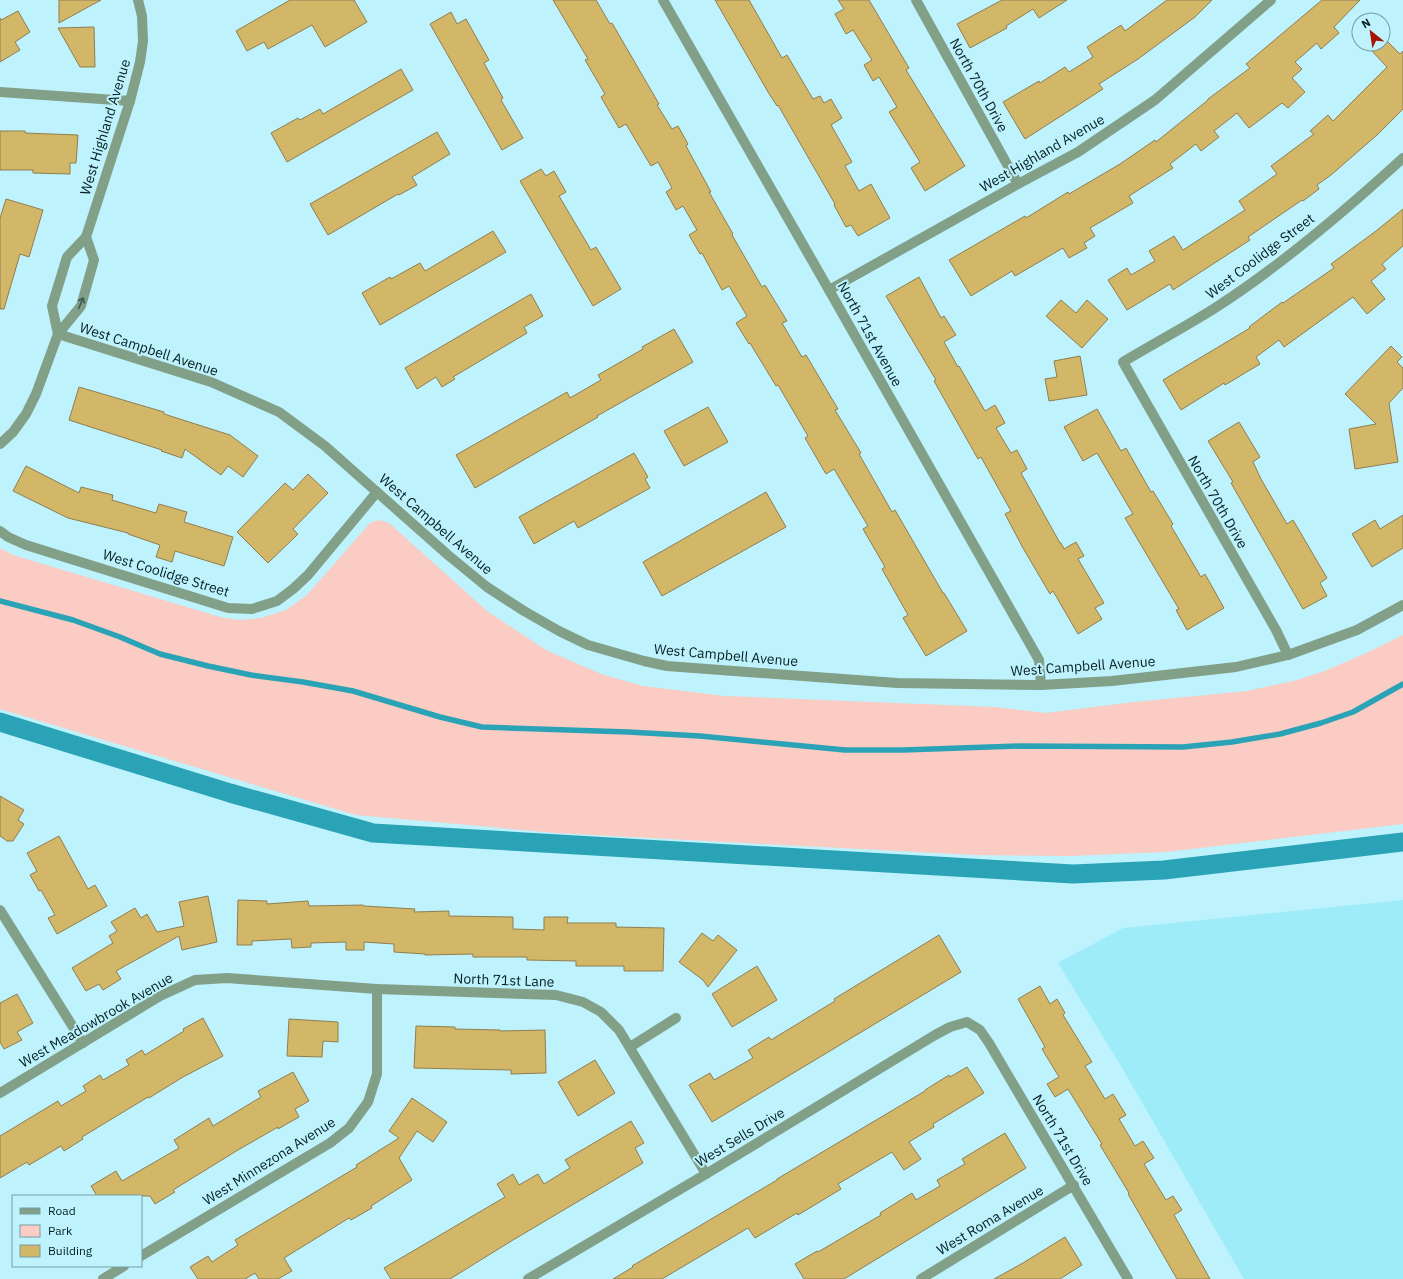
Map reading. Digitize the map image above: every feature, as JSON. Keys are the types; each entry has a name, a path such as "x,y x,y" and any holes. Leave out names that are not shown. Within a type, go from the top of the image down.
{"street":[{"name":"West Highland Avenue","path":"58,334 52,306 67,257 86,237 130,101 140,62 143,41 142,16 138,0"},
{"name":"North 71st Avenue","path":"663,0 1039,660 1041,685"},
{"name":"West Highland Avenue","path":"829,290 1078,152 1155,100 1271,0"},
{"name":"North 70th Drive","path":"920,1 1018,184"},
{"path":"0,92 130,101"},
{"name":"West Coolidge Street","path":"1123,362 1215,308 1291,255 1403,158"},
{"path":"0,444 13,432 26,414 36,394 58,334 81,306 94,260 86,237"},
{"name":"West Campbell Avenue","path":"58,334 211,382 279,412 325,446 415,527 487,587 524,611 559,631 588,645 644,662 667,666 897,683 1041,685 1112,681 1236,667 1288,655 1356,630 1403,605"},
{"name":"North 70th Drive","path":"1123,362 1276,630 1288,655"},
{"name":"West Coolidge Street","path":"0,531 8,537 26,545 220,606 228,608 252,609 276,601 293,589 308,575 377,492"},
{"path":"0,910 83,1043"},
{"name":"West Meadowbrook Avenue","path":"0,1093 160,996 195,980 227,978 376,989"},
{"name":"North 71st Lane","path":"376,989 556,995 583,1002 601,1012 618,1030 630,1047 706,1174"},
{"name":"West Minnezona Avenue","path":"142,1255 330,1143 349,1128 368,1102 377,1074 376,989"},
{"path":"630,1047 676,1018"},
{"name":"West Sells Drive","path":"528,1279 950,1027 967,1022"},
{"name":"North 71st Drive","path":"967,1022 980,1030 989,1043 1128,1279"},
{"name":"West Roma Avenue","path":"921,1279 1074,1186"},
{"path":"103,1279 122,1267"}],"shaded area":[{"path":"1403,900 1403,1279 1244,1279 1121,1066 1058,963 1123,928"}],"green space":[{"path":"379,520 389,523 487,611 546,650 601,674 643,686 725,696 995,707 1046,713 1134,702 1247,691 1297,680 1322,672 1403,635 1403,824 1166,852 1070,856 973,855 556,833 356,815 0,709 0,548 13,555 220,617 239,620 261,618 286,610 307,595 370,523"}],"building":[{"path":"59,0 101,0 59,23"},
{"path":"290,0 354,0 367,22 325,47 312,25 268,49 264,42 247,51 236,31"},
{"path":"553,0 596,0 610,24 612,23 659,104 657,105 672,129 678,126 688,144 686,146 711,192 709,192 733,234 732,235 762,287 765,285 787,321 782,323 802,357 806,355 838,409 835,410 861,453 859,454 892,512 895,510 967,631 926,656 903,618 908,615 882,569 885,567 863,529 868,526 834,469 826,474 805,438 808,436 778,385 776,386 736,323 747,316 729,286 722,290 702,253 700,254 689,235 697,230 683,206 676,210 666,192 672,188 658,162 651,166 626,124 619,128 601,97 605,94 585,60 588,59"},
{"path":"715,0 749,0 782,58 787,55 813,99 820,96 824,103 831,99 842,118 831,125 852,162 845,166 859,191 871,184 890,218 858,236 851,225 846,227 834,205 835,204 778,105 777,106 768,92"},
{"path":"838,0 869,0 909,68 906,70 965,166 925,191 911,168 920,162 889,112 897,107 879,77 873,81 864,65 872,60 853,30 846,34 835,14 844,9"},
{"path":"1002,0 1067,0 1039,18 1033,9 1006,26 1007,28 970,48 957,24"},
{"path":"1167,0 1212,0 1195,17 1138,59 1099,84 1103,89 1025,139 1003,102 1039,81 1040,83 1065,67 1069,72 1093,57 1087,47 1121,25 1125,31"},
{"path":"1322,0 1360,0 1334,27 1339,33 1321,49 1317,43 1295,62 1302,69 1292,78 1305,92 1288,108 1282,103 1249,128 1237,113 1214,131 1219,137 1201,151 1196,144 1170,164 1173,168 1129,196 1133,203 1090,228 1095,236 1084,243 1087,248 1069,258 1063,248 1015,276 1012,271 971,296 949,260 1025,216 1026,218 1068,192 1069,194 1120,164 1155,140 1156,142 1208,99 1250,68 1246,64"},
{"path":"18,11 30,32 15,42 20,50 0,62 0,18 1,20"},
{"path":"451,12 457,24 466,19 489,60 484,63 503,98 501,100 523,138 502,150 430,24"},
{"path":"94,27 95,67 80,67 58,28"},
{"path":"1391,45 1400,54 1403,51 1403,109 1377,135 1331,175 1317,185 1319,189 1248,237 1250,240 1173,290 1170,284 1127,310 1108,280 1127,268 1131,275 1155,261 1149,251 1174,236 1183,250 1245,210 1239,201 1277,174 1271,166 1314,134 1310,131 1328,115 1333,121 1387,67 1373,52 1391,52"},
{"path":"401,69 413,90 287,162 271,133 298,118 300,120 320,109 323,114"},
{"path":"0,131 25,131 25,133 78,135 76,163 70,163 70,174 33,173 33,170 0,170"},
{"path":"437,132 450,154 412,177 417,185 399,195 398,194 328,235 310,204"},
{"path":"541,169 546,176 554,171 566,192 559,196 591,250 596,247 621,289 593,306 520,181"},
{"path":"6,199 43,210 29,257 20,254 4,309 0,309 0,218"},
{"path":"1403,209 1403,246 1382,264 1386,269 1371,281 1385,299 1367,314 1353,297 1284,347 1279,340 1256,357 1260,364 1225,385 1224,383 1181,410 1163,380 1250,328 1249,327 1282,302 1283,303 1334,268 1331,264"},
{"path":"493,231 506,252 380,325 362,293 390,277 391,279 420,263 425,271"},
{"path":"919,277 941,318 944,316 956,335 944,342 985,411 995,405 1005,423 996,428 1011,453 1017,450 1027,469 1021,473 1060,543 1064,549 1076,542 1084,556 1078,559 1104,603 1095,608 1102,619 1078,634 1053,591 1050,594 1023,548 1005,514 1011,511 981,457 978,459 934,381 936,380 886,296"},
{"path":"531,294 543,316 524,327 527,333 453,377 455,379 442,387 436,377 417,389 405,368"},
{"path":"1061,300 1076,313 1087,300 1108,319 1082,348 1046,316"},
{"path":"674,329 693,362 597,416 598,417 475,488 456,455 567,392 570,398 601,380 598,375"},
{"path":"1391,346 1402,357 1397,362 1403,368 1403,388 1389,403 1398,462 1355,469 1349,429 1376,424 1345,394"},
{"path":"1080,356 1087,395 1049,401 1045,379 1057,377 1054,361"},
{"path":"79,387 164,412 164,414 230,435 258,456 243,477 228,466 221,475 185,449 182,458 161,451 162,450 69,420"},
{"path":"708,407 728,442 684,466 664,431"},
{"path":"1097,409 1121,451 1126,448 1151,492 1153,491 1173,524 1171,526 1201,577 1205,574 1224,608 1187,630 1176,610 1179,609 1125,518 1133,514 1097,453 1083,461 1064,427"},
{"path":"1239,422 1260,457 1253,462 1261,479 1287,524 1293,520 1327,578 1320,583 1327,596 1303,609 1231,483 1233,482 1208,441"},
{"path":"634,453 648,477 645,479 650,488 578,528 574,521 534,544 519,517"},
{"path":"26,466 79,493 81,487 113,495 112,500 156,513 159,504 187,512 184,522 233,537 224,566 175,551 172,562 156,557 160,545 128,533 68,518 13,491"},
{"path":"308,474 328,493 293,529 298,534 268,563 237,532 285,483 293,490"},
{"path":"766,492 786,527 662,596 643,562"},
{"path":"1403,515 1403,548 1372,567 1352,534 1375,520 1380,529"},
{"path":"0,796 24,810 18,820 24,824 13,841 7,841 0,836"},
{"path":"59,836 88,889 95,885 107,906 57,934 48,918 55,915 41,890 39,891 30,875 37,871 27,853"},
{"path":"208,896 217,942 182,950 179,936 116,971 121,979 103,990 99,984 86,991 72,968 113,943 109,936 117,931 111,922 135,908 141,918 147,914 157,932 184,926 179,902"},
{"path":"238,900 267,901 267,904 308,901 309,906 363,905 415,909 414,912 449,911 449,916 513,917 513,929 544,930 544,917 568,917 567,923 616,923 616,927 664,928 663,971 624,971 624,966 576,966 576,961 527,960 527,957 473,957 473,954 425,955 394,952 394,944 364,942 364,950 346,950 346,942 311,943 311,947 292,948 291,939 252,941 252,945 237,945"},
{"path":"702,933 713,941 718,935 737,950 708,987 703,980 679,962"},
{"path":"939,935 961,972 712,1122 689,1085 710,1073 714,1080 753,1058 748,1050 769,1037 771,1040 835,1001 834,999"},
{"path":"757,966 777,1000 732,1027 712,994"},
{"path":"1040,986 1050,1004 1057,999 1065,1013 1063,1015 1092,1062 1085,1066 1105,1099 1113,1094 1126,1115 1119,1119 1135,1146 1143,1141 1154,1158 1144,1164 1166,1200 1173,1196 1182,1210 1174,1215 1210,1279 1177,1279 1128,1194 1129,1193 1100,1145 1102,1144 1068,1089 1055,1097 1047,1084 1059,1077 1042,1049 1045,1047 1018,999"},
{"path":"17,994 33,1023 17,1032 22,1040 4,1049 0,1042 0,1003"},
{"path":"203,1018 223,1056 183,1077 149,1098 148,1097 82,1137 83,1139 64,1151 61,1146 29,1165 27,1162 0,1178 0,1136 58,1101 61,1106 86,1091 83,1086 100,1075 103,1080 129,1065 126,1060 142,1050 145,1055 184,1031 183,1029"},
{"path":"289,1019 338,1022 338,1042 323,1041 322,1057 287,1056"},
{"path":"416,1026 455,1027 455,1029 500,1031 545,1030 546,1073 511,1074 511,1070 414,1068"},
{"path":"595,1060 615,1093 578,1116 558,1082"},
{"path":"967,1067 984,1093 933,1124 934,1127 909,1142 921,1159 904,1170 892,1152 838,1184 841,1189 798,1215 797,1213 755,1238 748,1228 662,1279 613,1279 633,1267 632,1266 925,1091 949,1075 950,1077"},
{"path":"293,1072 309,1101 295,1109 299,1117 238,1150 173,1190 175,1192 155,1204 150,1196 96,1195 91,1186 116,1171 122,1181 179,1148 174,1140 209,1118 213,1126 261,1097 258,1091"},
{"path":"412,1098 447,1122 433,1142 417,1131 399,1158 412,1180 371,1206 372,1208 351,1220 349,1218 284,1258 292,1271 278,1279 259,1279 255,1273 245,1279 198,1279 190,1267 208,1256 212,1262 238,1245 235,1240 357,1167 356,1165 399,1138 389,1131"},
{"path":"631,1121 644,1143 635,1148 643,1163 450,1279 391,1279 384,1268 505,1197 497,1184 513,1174 519,1185 538,1174 544,1184 570,1168 565,1160"},
{"path":"1005,1133 1026,1168 844,1279 804,1279 795,1264 881,1215 880,1213 912,1193 916,1200 940,1186 937,1180 965,1164 962,1159"},
{"path":"1065,1237 1082,1265 1060,1279 994,1279 1023,1263"}],"waterway":[{"path":"0,601 73,620 120,637 160,654 251,675 353,691 440,717 482,727 700,736 845,750 903,750 1021,746 1183,747 1232,742 1280,734 1321,723 1353,712 1403,684"},
{"path":"0,722 230,793 373,833 1073,874 1164,870 1403,842"}]}
